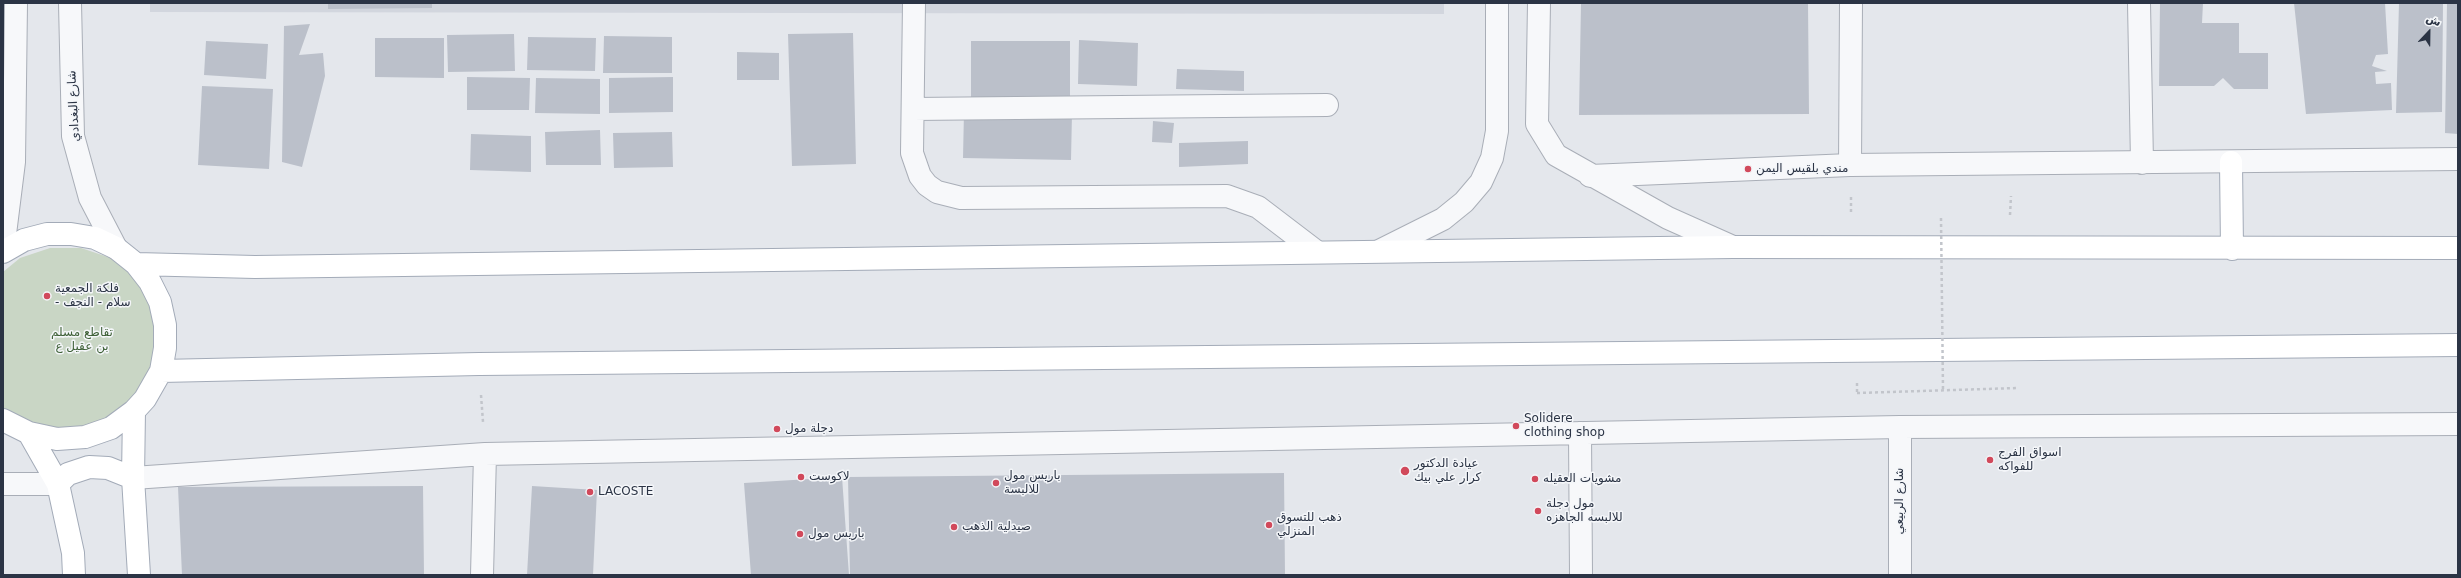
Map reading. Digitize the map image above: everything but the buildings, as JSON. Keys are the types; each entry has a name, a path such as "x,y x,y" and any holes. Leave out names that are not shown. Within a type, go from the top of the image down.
{"main road":[{"path":"2231,162 2232,249"},
{"path":"3,251 24,240 47,234 71,234 95,238 116,248 136,264 150,282 160,302 165,325 166,348 161,371 154,385 134,411 111,428 85,437 57,439 29,433 3,420"},
{"path":"136,264 255,267 1733,247 2232,249 2458,248"},
{"path":"161,371 479,364 2458,345"},
{"path":"134,411 133,478 139,575"},
{"path":"29,433 58,484 73,553 74,575"},
{"path":"58,484 68,474 88,467 108,468 133,478"}],"street":[{"path":"3,251 14,162 10,49 16,3"},
{"name":"شارع البغدادي","path":"70,3 73,136 90,198 116,248"},
{"path":"914,3 912,153 914,165 927,185 949,197 1227,196 1258,207 1317,252"},
{"path":"1379,252 1443,219 1464,202 1481,182 1492,158 1497,131 1497,3"},
{"path":"1539,3 1537,124 1556,155 1590,176 1668,218 1733,247"},
{"path":"1850,165 1852,3"},
{"path":"2139,3 2142,163"},
{"path":"912,109 1326,105"},
{"path":"1590,176 1850,165 2458,159"},
{"path":"133,478 485,454 1900,427 2458,424"},
{"name":"شارع الربيعي","path":"1900,427 1900,575"},
{"path":"1580,433 1581,575"},
{"path":"482,575 485,454"},
{"path":"3,484 58,484"}],"path":[{"path":"2010,248 2012,164"},
{"path":"1850,165 1851,247"},
{"path":"1941,218 1943,390"},
{"path":"2018,349 2018,426"},
{"path":"1856,351 1858,428"},
{"path":"479,364 485,454"},
{"path":"1857,393 2018,388"}],"shaded area":[{"path":"150,3 1444,3 1444,14 150,12"}],"green space":[{"name":"تقاطع مسلم بن عقيل ع","path":"50,248 81,248 111,258 136,277 160,300 161,353 119,420 65,435 3,415 3,272 20,258"}],"place":[{"name":"مندي بلقيس اليمن","path":"1748,169"},
{"name":"فلكة الجمعية - سلام - النجف","path":"47,296"},
{"name":"Solidere clothing shop","path":"1516,426"},
{"name":"دجلة مول","path":"777,429"},
{"name":"اسواق الفرج للفواكه","path":"1990,460"},
{"name":"عيادة الدكتور كرار علي بيك","path":"1405,471"},
{"name":"لاكوست","path":"801,477"},
{"name":"مشويات العقيله","path":"1535,479"},
{"name":"باريس مول للالبسة","path":"996,483"},
{"name":"LACOSTE","path":"590,492"},
{"name":"مول دجلة للالبسه الجاهزه","path":"1538,511"},
{"name":"ذهب للتسوق المنزلي","path":"1269,525"},
{"name":"صيدلية الذهب","path":"954,527"},
{"name":"باريس مول","path":"800,534"}]}
